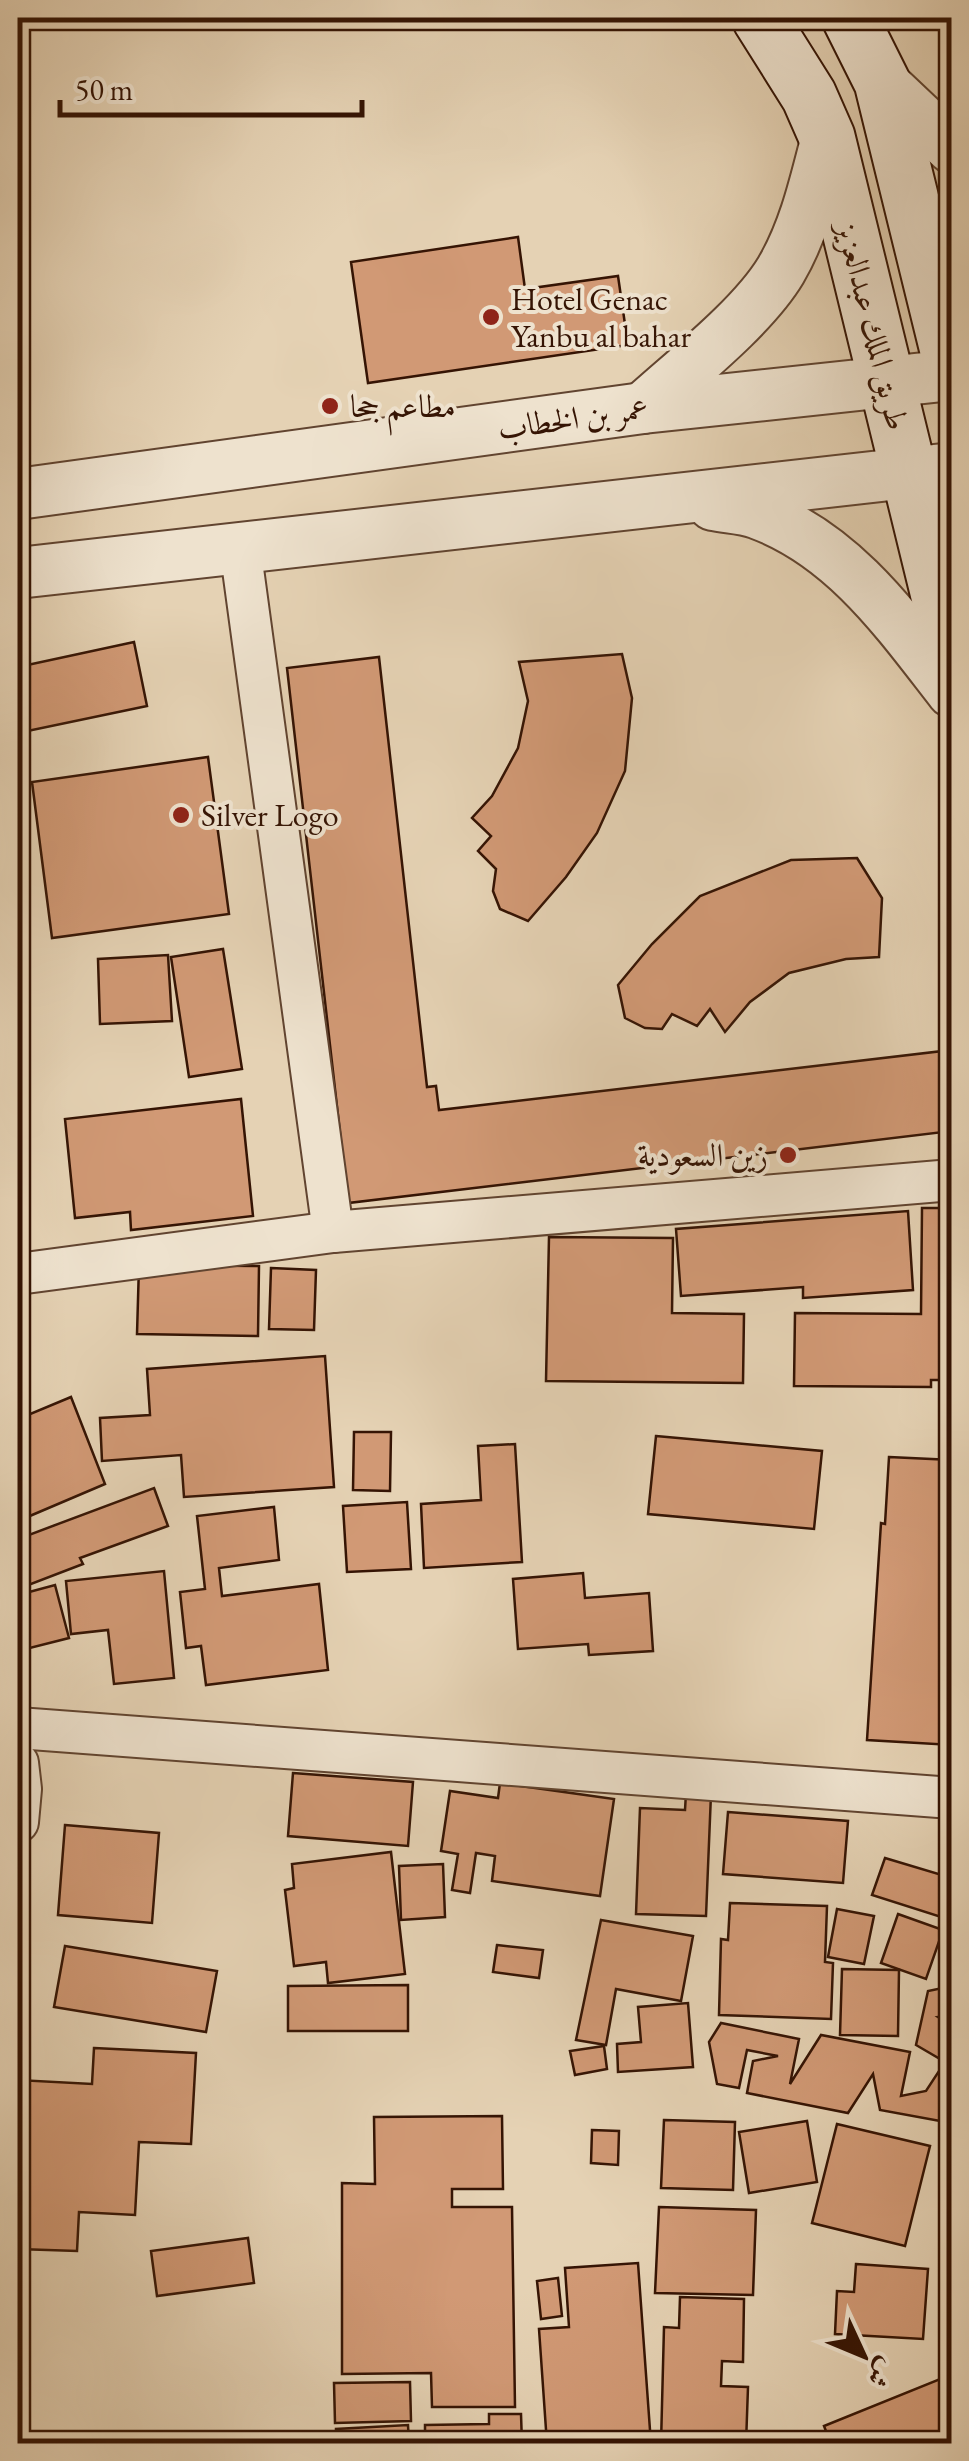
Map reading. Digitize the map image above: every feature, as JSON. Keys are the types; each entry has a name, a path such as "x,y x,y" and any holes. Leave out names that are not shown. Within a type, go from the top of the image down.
{"main road":[{"name":"طريق الملك عبدالعزيز","path":"760,18 809,96 827,137 886,382 930,470 952,649"},
{"name":"طريق الملك عبدالعزيز","path":"850,18 882,82 952,366"}],"street":[{"path":"882,82 952,148"},
{"path":"643,408 733,327 780,272 807,216 827,137"},
{"name":"عمر بن الخطاب","path":"18,494 643,408 952,375"},
{"path":"18,573 930,470"},
{"path":"674,499 756,512 795,530 826,551 884,605 952,692"},
{"path":"240,547 333,1232"},
{"path":"18,1274 333,1232 952,1180"},
{"path":"18,1728 952,1798"},
{"path":"18,1762 18,1822"}],"building":[{"path":"18,68 29,71 18,117"},
{"name":"Hotel Genac Yanbu al bahar","path":"518,237 525,289 618,276 628,345 368,383 351,262"},
{"path":"134,642 147,706 18,733 18,667"},
{"path":"622,654 632,698 625,771 597,833 528,921 500,909 493,891 496,869 478,851 491,836 472,818 492,796 518,748 528,701 519,662"},
{"path":"379,657 427,1087 436,1086 439,1110 943,1051 952,1131 348,1203 287,668"},
{"path":"208,757 229,914 52,938 32,782"},
{"path":"857,858 882,898 879,957 846,959 789,973 750,1002 725,1032 710,1009 697,1026 672,1014 662,1029 645,1028 625,1018 618,985 700,896 791,860"},
{"path":"223,949 242,1069 189,1077 171,957"},
{"path":"168,955 172,1021 100,1024 98,959"},
{"path":"241,1099 253,1216 131,1230 130,1212 75,1218 65,1119"},
{"path":"922,1208 952,1208 952,1380 931,1380 931,1387 794,1386 795,1313 921,1314"},
{"path":"908,1211 913,1290 803,1298 803,1287 681,1296 676,1229"},
{"path":"549,1237 673,1238 672,1313 744,1314 743,1383 546,1381"},
{"path":"139,1265 259,1266 258,1336 137,1334"},
{"path":"271,1268 316,1270 314,1330 269,1329"},
{"path":"325,1356 334,1487 184,1497 181,1455 102,1461 100,1418 150,1415 147,1369"},
{"path":"71,1397 105,1484 18,1521 18,1419"},
{"path":"354,1432 391,1432 390,1491 353,1490"},
{"path":"656,1436 822,1451 814,1529 648,1514"},
{"path":"515,1444 522,1562 424,1568 421,1504 481,1500 478,1446"},
{"path":"889,1457 952,1460 952,1745 867,1740"},
{"path":"154,1488 168,1526 80,1558 83,1564 18,1589 18,1539"},
{"path":"407,1502 411,1569 347,1572 343,1506"},
{"path":"274,1507 279,1560 219,1568 222,1596 319,1584 328,1670 206,1685 201,1646 186,1648 180,1592 205,1589 197,1516"},
{"path":"164,1571 174,1678 114,1684 108,1630 71,1634 66,1581"},
{"path":"583,1573 585,1598 649,1593 653,1651 589,1655 588,1644 518,1649 513,1579"},
{"path":"55,1585 69,1638 18,1651 18,1595"},
{"path":"293,1773 413,1782 408,1846 288,1836"},
{"path":"500,1783 614,1799 600,1896 492,1881 495,1856 476,1853 470,1893 452,1890 458,1854 441,1851 450,1791 498,1798"},
{"path":"686,1793 711,1794 706,1916 636,1914 640,1808 685,1810"},
{"path":"728,1812 848,1821 843,1883 723,1874"},
{"path":"65,1825 159,1833 152,1923 58,1915"},
{"path":"391,1852 405,1974 328,1983 326,1962 294,1966 285,1890 294,1888 292,1864"},
{"path":"885,1858 952,1878 941,1917 872,1895"},
{"path":"443,1864 445,1917 401,1920 399,1866"},
{"path":"730,1903 827,1906 825,1962 833,1963 831,2019 719,2015 721,1939 728,1940"},
{"path":"837,1909 874,1916 864,1964 828,1957"},
{"path":"898,1914 943,1930 926,1979 881,1963"},
{"path":"601,1920 693,1936 681,2001 616,1989 606,2045 576,2040"},
{"path":"497,1945 543,1950 539,1978 493,1972"},
{"path":"65,1946 217,1971 206,2032 54,2007"},
{"path":"842,1969 899,1970 898,2036 840,2035"},
{"path":"408,1985 408,2031 288,2031 288,1986"},
{"path":"952,1986 952,2015 938,2017 952,2026 951,2123 880,2110 873,2074 848,2113 747,2093 753,2061 778,2056 747,2050 739,2088 717,2084 709,2042 721,2023 799,2039 790,2084 821,2035 910,2052 901,2096 926,2091 945,2062 916,2045 928,1991"},
{"path":"688,2003 693,2067 618,2072 617,2044 641,2042 638,2007"},
{"path":"604,2046 607,2069 575,2075 570,2051"},
{"path":"94,2048 196,2053 191,2144 139,2142 135,2215 79,2212 77,2251 18,2249 18,2080 92,2084"},
{"path":"502,2116 503,2189 452,2189 452,2207 512,2207 515,2407 432,2407 431,2373 342,2374 342,2183 375,2184 374,2117"},
{"path":"664,2120 735,2122 733,2190 661,2188"},
{"path":"807,2121 817,2182 749,2193 739,2132"},
{"path":"837,2124 930,2146 905,2246 812,2223"},
{"path":"592,2130 619,2131 618,2165 591,2163"},
{"path":"659,2207 756,2210 753,2295 655,2293"},
{"path":"248,2238 254,2283 157,2296 151,2251"},
{"path":"638,2263 651,2444 547,2444 539,2329 569,2327 565,2268"},
{"path":"856,2264 928,2269 923,2339 835,2334 837,2291 854,2292"},
{"path":"558,2278 562,2316 541,2319 537,2281"},
{"path":"680,2297 744,2299 743,2362 722,2361 721,2386 748,2387 746,2444 661,2444 664,2327 679,2328"},
{"path":"945,2377 952,2392 952,2444 831,2444 824,2426"},
{"path":"410,2382 411,2421 335,2423 334,2383"},
{"path":"489,2414 521,2414 522,2444 425,2444 425,2425 489,2424"},
{"path":"408,2425 409,2444 336,2444 336,2429"}],"place":[{"name":"Hotel Genac Yanbu al bahar","path":"491,317"},
{"name":"مطاعم جحا","path":"330,406"},
{"name":"Silver Logo","path":"181,815"},
{"name":"زين السعودية","path":"788,1155"}]}
